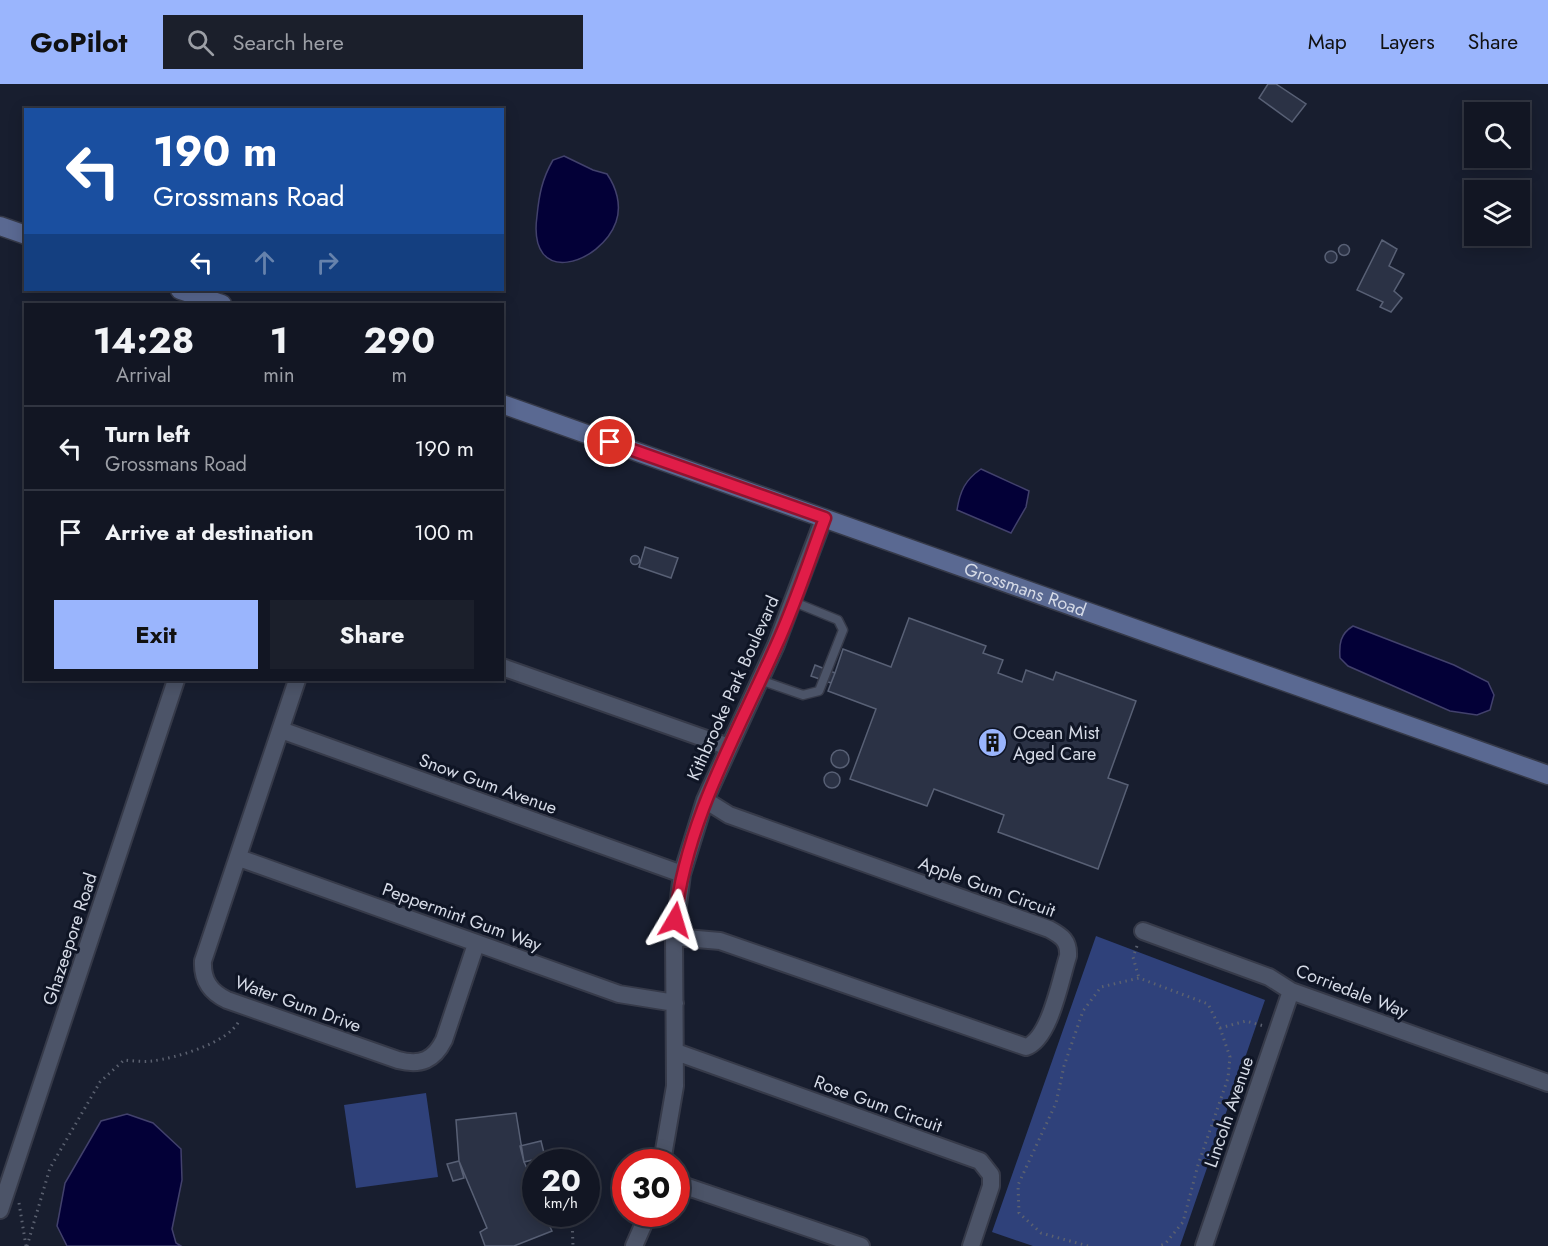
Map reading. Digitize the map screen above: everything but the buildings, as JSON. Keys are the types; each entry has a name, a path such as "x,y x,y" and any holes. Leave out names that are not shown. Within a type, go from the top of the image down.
{"street":[{"path":"0,225 24,234"},
{"path":"183,291 219,303"},
{"name":"Grossmans Road","path":"504,405 1548,775"},
{"name":"Kithbrooke Park Boulevard","path":"665,1149 670,1125 676,1052 674,937 681,874 705,800 794,602 825,518"},
{"path":"504,668 729,747"},
{"name":"Ghazeepore Road","path":"0,1210 176,681"},
{"name":"Water Gum Drive","path":"297,681 203,961 202,973 207,985 216,994 245,1006 398,1060 420,1063 438,1052 444,1040 476,944"},
{"name":"Snow Gum Avenue","path":"281,730 681,874"},
{"name":"Apple Gum Circuit","path":"674,937 720,941 1026,1047 1041,1038 1068,956 1068,946 1064,939 1049,929 729,815 705,800"},
{"name":"Peppermint Gum Way","path":"239,858 619,993 675,1003"},
{"name":"Corriedale Way","path":"1143,932 1269,977 1291,991 1548,1083"},
{"name":"Lincoln Avenue","path":"1204,1246 1291,991"},
{"name":"Rose Gum Circuit","path":"676,1052 980,1161 991,1175 991,1186 971,1246"},
{"path":"690,1187 861,1246"},
{"path":"634,1246 642,1227"}],"lane":[{"path":"760,680 803,695 819,691 843,630 838,620 794,602"}],"path":[{"path":"1139,978 1133,957 1143,932"},
{"path":"1088,1246 1041,1233 1019,1213 1018,1185 1056,1103 1064,1066 1083,1011 1101,987 1139,978 1208,1004 1220,1028 1230,1057 1228,1078 1198,1165 1183,1222 1165,1244 1159,1246"},
{"path":"26,1246 50,1168 100,1082 124,1060 152,1061 226,1038 238,1024 245,1006"},
{"path":"1220,1028 1246,1021 1277,1030"},
{"path":"8,1186 18,1200 26,1246"},
{"path":"572,1227 573,1246"}],"shaded area":[{"path":"564,156 607,174 615,190 618,203 618,216 608,237 582,258 567,262 554,261 543,254 537,239 537,216 544,181 553,160"},
{"path":"981,469 1029,491 1026,507 1011,533 957,510 964,486"},
{"path":"1353,626 1454,665 1488,682 1494,695 1490,710 1477,715 1450,711 1348,666 1340,658 1340,644 1345,632"},
{"path":"1096,936 1265,1000 1180,1246 1033,1246 992,1232"},
{"path":"426,1093 438,1177 356,1188 344,1105"},
{"path":"127,1114 153,1123 181,1149 182,1180 172,1229 176,1243 181,1246 67,1246 57,1226 65,1183 101,1121"}],"place":[{"name":"Ocean Mist Aged Care","path":"992,743"}],"route":[{"path":"610,442 825,518 777,645 696,823 681,874 675,920"}]}
